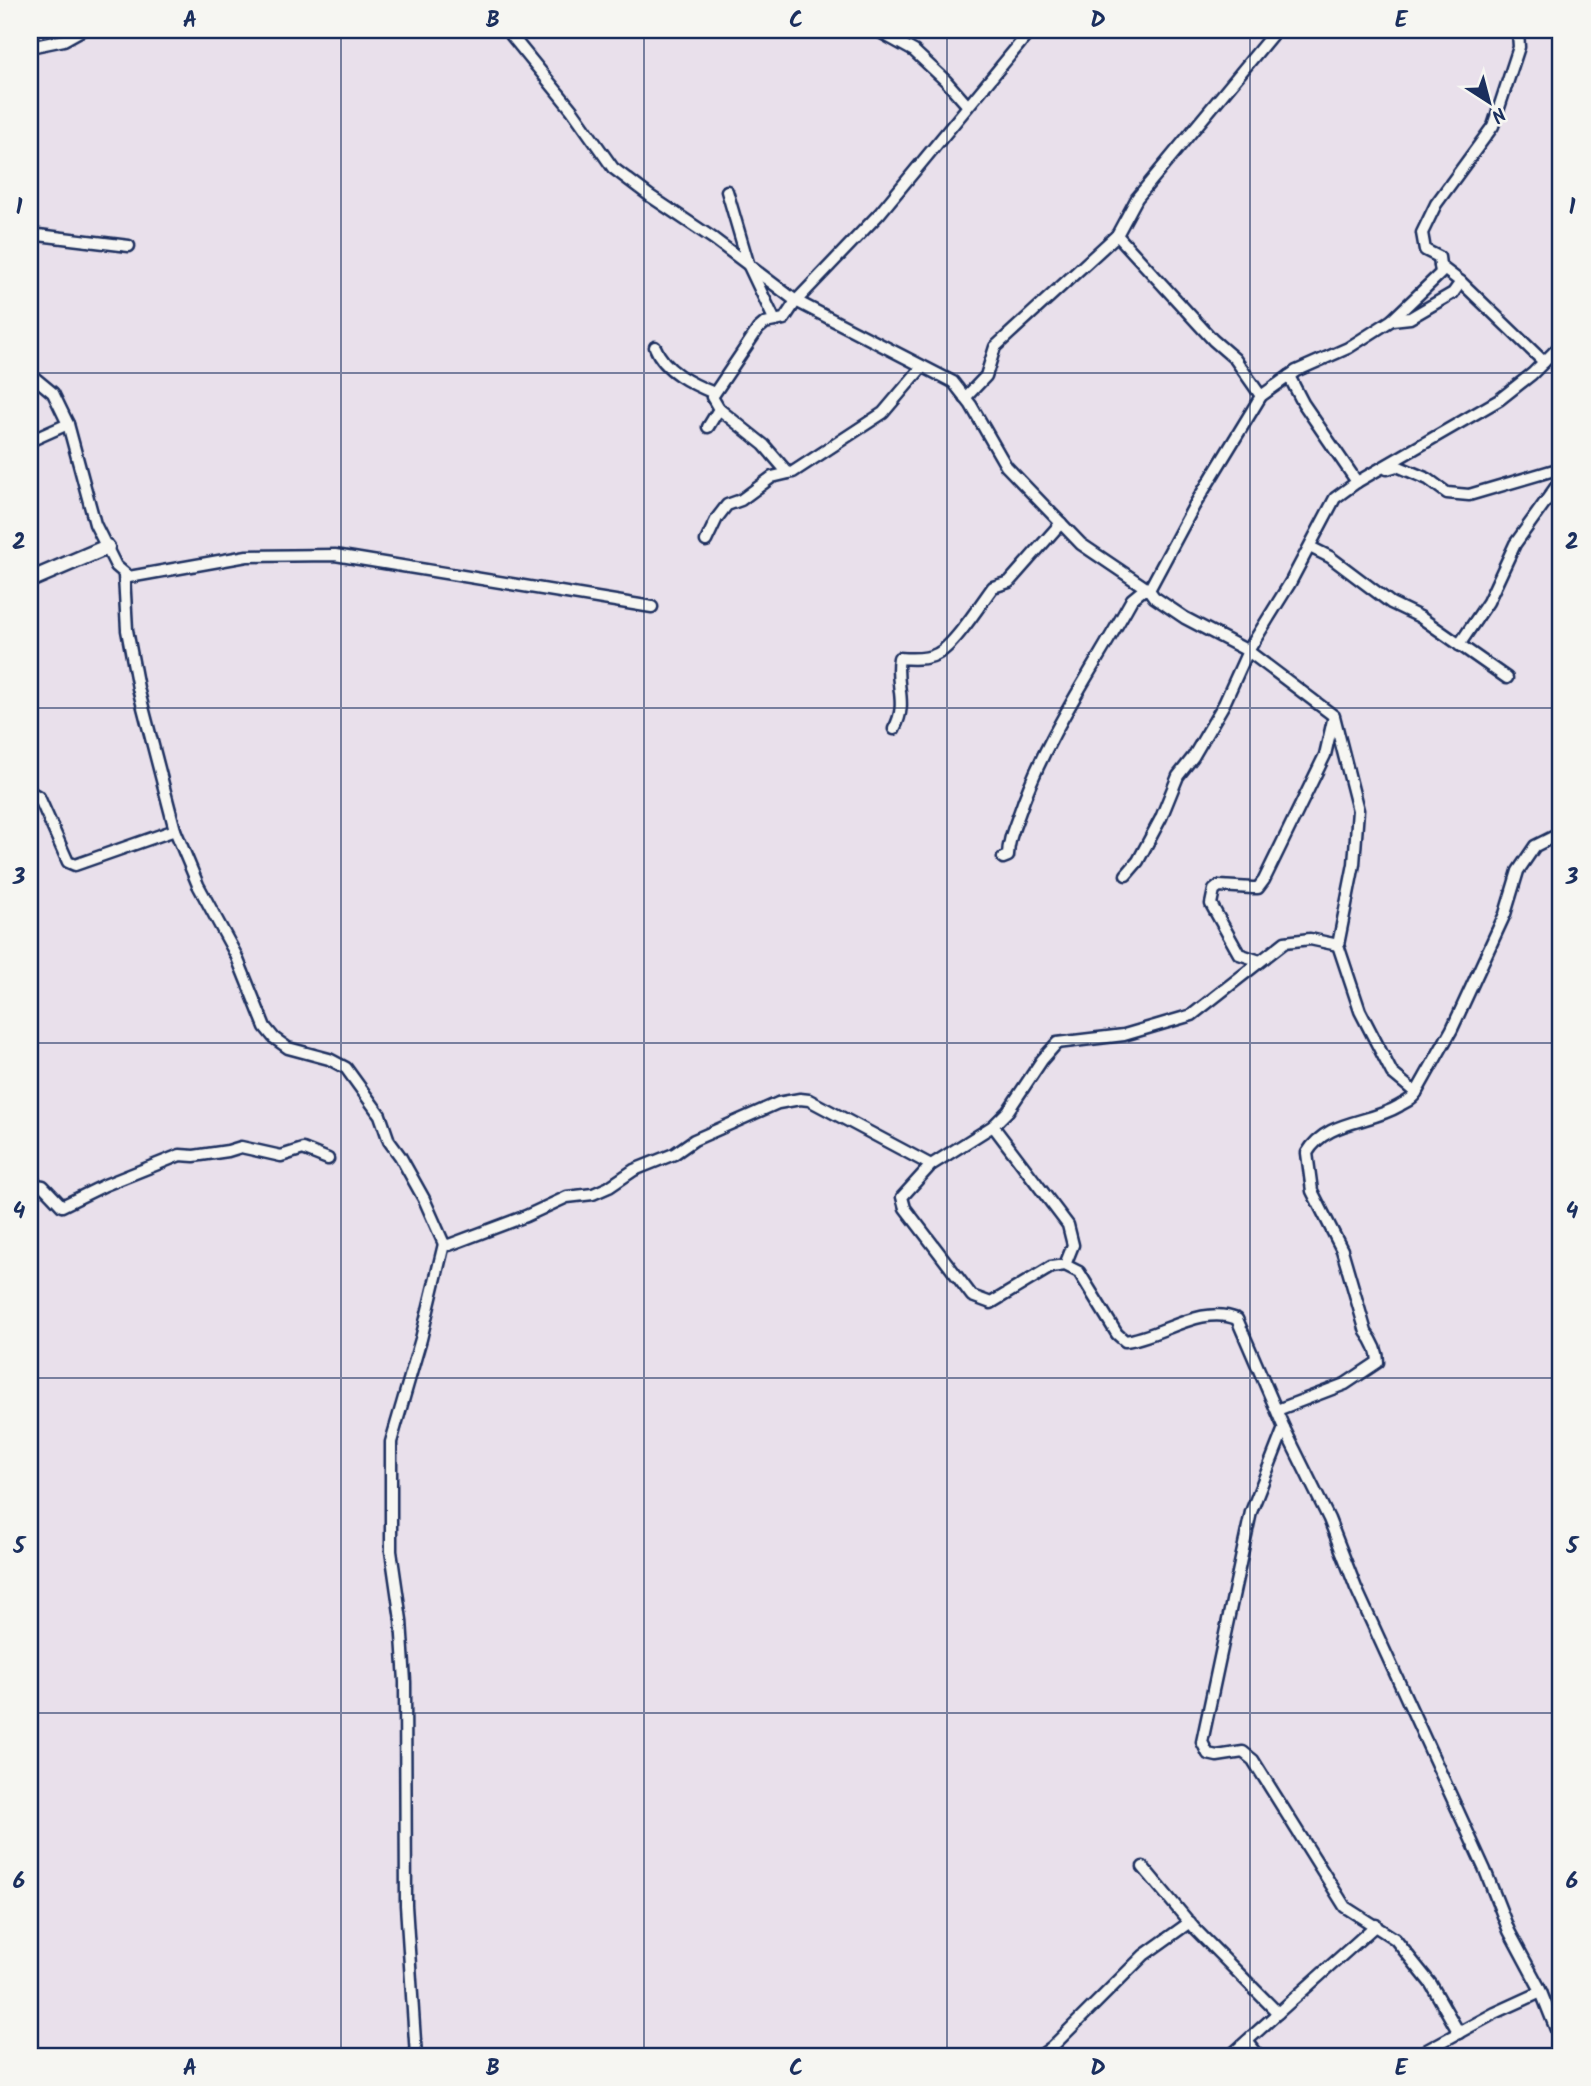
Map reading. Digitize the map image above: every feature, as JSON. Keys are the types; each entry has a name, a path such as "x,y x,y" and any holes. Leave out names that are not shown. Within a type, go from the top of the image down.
{"street":[{"path":"30,47 64,40 82,30"},
{"path":"508,30 614,168 796,302 953,382 1006,466 1081,544 1185,618 1248,651 1334,716 1358,810 1354,864 1338,945 1360,1012 1392,1073 1416,1093"},
{"path":"876,30 914,51 968,106"},
{"path":"788,473 764,445 719,409 712,397 714,393 758,329 765,323 783,319 880,213 1031,30"},
{"path":"965,398 986,376 995,347 1117,235 1137,198 1276,30"},
{"path":"1149,590 1194,506 1261,396 1289,376 1348,348 1392,320 1441,273 1439,257 1425,250 1422,233 1436,205 1493,125 1519,47 1516,30"},
{"path":"727,191 749,265 775,321"},
{"path":"30,234 129,246"},
{"path":"1117,235 1196,323 1235,359 1261,396"},
{"path":"1440,266 1461,282 1544,362"},
{"path":"1392,320 1410,318 1453,293 1461,282"},
{"path":"1126,875 1138,861 1161,818 1178,776 1193,757 1224,704 1248,651 1310,547 1335,498 1357,482 1499,400 1561,345"},
{"path":"655,347 658,356 675,372 714,393"},
{"path":"706,541 727,505 741,500 772,477 788,473 883,413 922,367"},
{"path":"30,374 53,393 68,424 95,524 116,566 129,577 247,556 335,555 652,607"},
{"path":"1289,376 1303,402 1357,482"},
{"path":"708,427 719,409"},
{"path":"30,441 68,424"},
{"path":"1376,471 1397,466 1428,479 1447,494 1469,495 1561,468"},
{"path":"1459,645 1488,602 1515,544 1561,480"},
{"path":"894,729 901,717 902,706 897,670 899,658 920,658 937,654 948,646 974,616 993,587 1009,582 1061,523"},
{"path":"30,580 107,547"},
{"path":"1310,547 1330,557 1391,603 1420,617 1507,678"},
{"path":"124,575 127,630 138,688 175,830 198,885 236,955 265,1027 288,1048 329,1059 346,1068 380,1115 389,1141 424,1199 444,1244 421,1339 391,1442 391,1552 401,1620 405,1682 406,1905 416,2056"},
{"path":"1003,858 1008,856 1008,846 1040,761 1088,672 1132,599 1143,590 1149,590"},
{"path":"1260,961 1238,954 1212,904 1212,896 1219,886 1258,888 1265,880 1325,755 1334,716"},
{"path":"30,794 39,797 68,862 75,865 175,830"},
{"path":"1277,1410 1345,1384 1378,1362 1378,1354 1366,1332 1349,1282 1342,1250 1312,1191 1307,1153 1318,1138 1331,1130 1386,1114 1413,1098 1452,1029 1505,914 1518,871 1535,846 1561,833"},
{"path":"1338,945 1299,938 1285,942 1192,1015 1124,1035 1057,1043 1042,1060 1008,1111 993,1126 931,1165 902,1197 905,1208 972,1296 991,1303 1051,1268 1065,1265 1079,1272 1117,1334 1125,1341 1203,1317 1224,1314 1237,1319 1284,1428 1308,1471 1356,1588 1485,1870 1509,1931 1541,1992 1561,2042"},
{"path":"444,1244 526,1216 567,1197 593,1194 610,1187 634,1170 674,1154 694,1140 778,1103 800,1099 809,1100 931,1165"},
{"path":"993,1126 1068,1225 1073,1245 1065,1265"},
{"path":"30,1184 43,1186 62,1206 180,1155 205,1155 241,1147 281,1156 303,1149 328,1159"},
{"path":"1284,1428 1251,1512 1202,1742 1208,1754 1217,1756 1243,1752 1253,1760 1345,1908 1395,1939 1431,1984 1459,2033"},
{"path":"1143,1867 1189,1922 1278,2013"},
{"path":"1040,2056 1144,1955 1189,1922"},
{"path":"1230,2056 1376,1925"},
{"path":"1416,2056 1541,1992"},
{"path":"1247,2041 1259,2056"}]}
